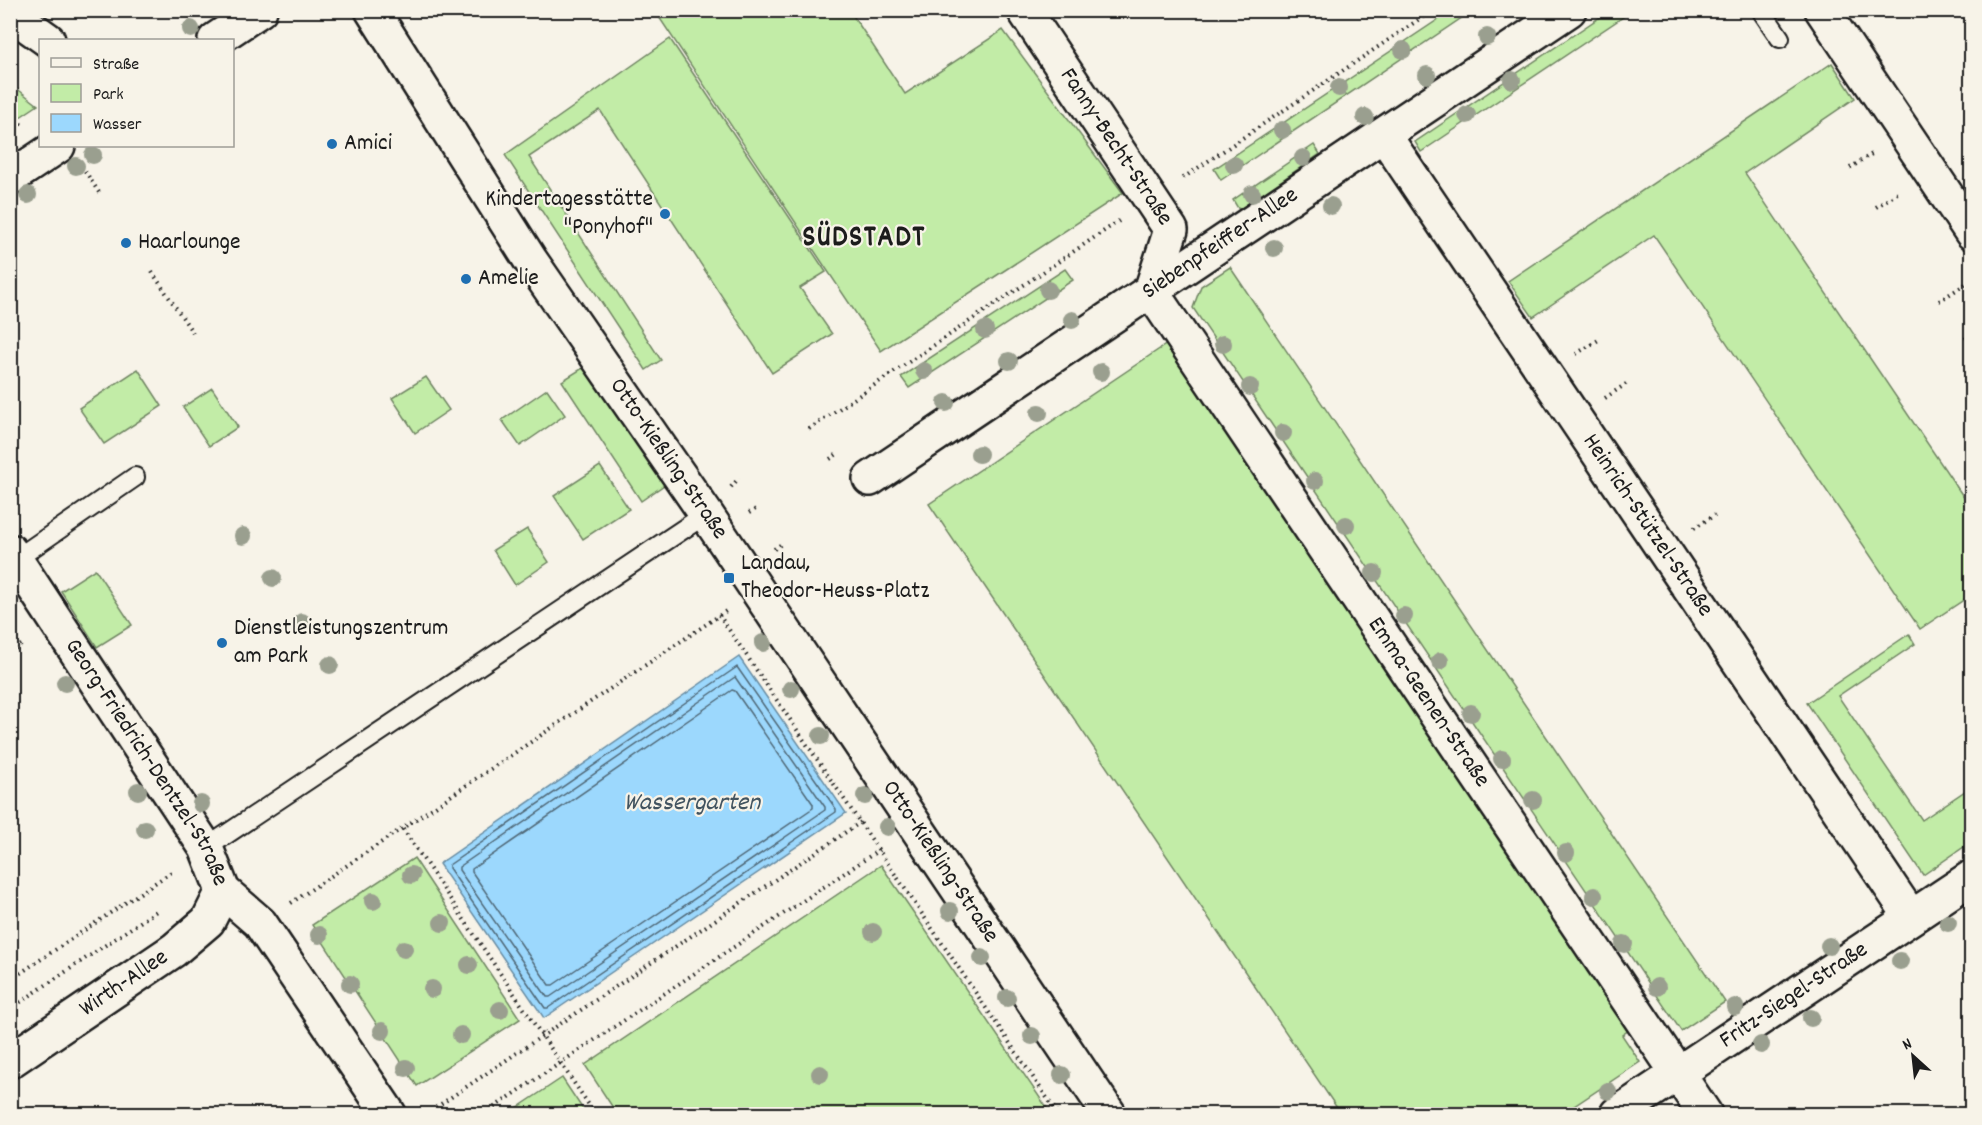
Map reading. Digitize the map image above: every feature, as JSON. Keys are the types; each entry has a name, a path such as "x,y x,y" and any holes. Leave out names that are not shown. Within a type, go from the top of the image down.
{"street":[{"path":"216,39 260,10"},
{"name":"Otto-Kießling-Straße","path":"372,10 531,261 706,514 1109,1114"},
{"name":"Fanny-Becht-Straße","path":"1024,10 1171,230 1151,291"},
{"name":"Siebenpfeiffer-Allee","path":"870,479 1569,10"},
{"path":"1822,10 1971,233"},
{"path":"10,13 47,39"},
{"name":"Heinrich-Stützel-Straße","path":"1384,135 1911,917"},
{"path":"10,178 56,147"},
{"name":"Emma-Geenen-Straße","path":"1151,291 1705,1114"},
{"name":"Georg-Friedrich-Dentzel-Straße","path":"13,555 206,848 223,891 260,923 389,1114"},
{"name":"Fritz-Siegel-Straße","path":"1617,1114 1971,877"},
{"name":"Wirth-Allee","path":"10,1061 174,950 208,921 223,891"}],"lane":[{"path":"1761,10 1780,38"},
{"path":"13,555 135,477"},
{"path":"206,848 706,514"}],"path":[{"path":"152,272 193,333"},
{"path":"1939,301 1971,280"},
{"path":"1965,339 1971,334"},
{"path":"260,923 757,590"},
{"path":"719,615 1058,1114"},
{"path":"425,1114 896,798"},
{"path":"484,1114 914,826"},
{"path":"403,829 595,1114"},
{"path":"10,980 206,848"}],"green space":[{"path":"655,11 850,11 905,94 1003,30 1123,193 881,351"},
{"path":"1451,11 1472,11 1221,180 1214,169"},
{"path":"1609,11 1632,11 1421,152 1415,142"},
{"path":"670,39 826,272 800,288 832,334 772,373 600,110 529,157 661,360 646,370 505,155"},
{"path":"1832,63 1855,98 1745,173 1971,508 1971,595 1920,629 1654,235 1533,317 1508,281"},
{"path":"11,84 38,105 10,123"},
{"path":"1314,145 1320,154 1239,210 1233,200"},
{"path":"1230,267 1725,1002 1681,1031 1193,308 1201,286"},
{"path":"1065,269 1073,280 909,388 901,377"},
{"path":"1167,344 1629,1030 1622,1035 1640,1062 1562,1114 1341,1114 929,504"},
{"path":"586,366 664,485 641,501 562,381"},
{"path":"138,369 162,406 104,444 79,408"},
{"path":"426,377 449,410 415,433 392,398"},
{"path":"212,388 238,427 209,446 183,407"},
{"path":"547,389 565,415 520,446 502,420"},
{"path":"600,466 629,509 583,539 554,496"},
{"path":"527,529 549,562 515,585 493,550"},
{"path":"95,569 132,625 97,647 61,591"},
{"path":"1909,634 1915,644 1838,696 1922,820 1971,787 1971,842 1923,875 1807,703"},
{"path":"414,858 520,1019 417,1086 312,925"},
{"path":"881,865 1051,1114 617,1114 585,1065"},
{"path":"562,1078 586,1114 508,1114"}],"water":[{"name":"Wassergarten","path":"739,657 846,813 544,1018 439,864"}],"place":[{"name":"Amici","path":"332,144"},
{"name":"Kindertagesstätte \"Ponyhof\"","path":"665,214"},
{"name":"Haarlounge","path":"126,243"},
{"name":"Amelie","path":"466,279"},
{"name":"Landau, Theodor-Heuss-Platz","path":"729,578"},
{"name":"Dienstleistungszentrum am Park","path":"222,643"}],"district":[{"name":"SÜDSTADT","path":"864,239"}]}
